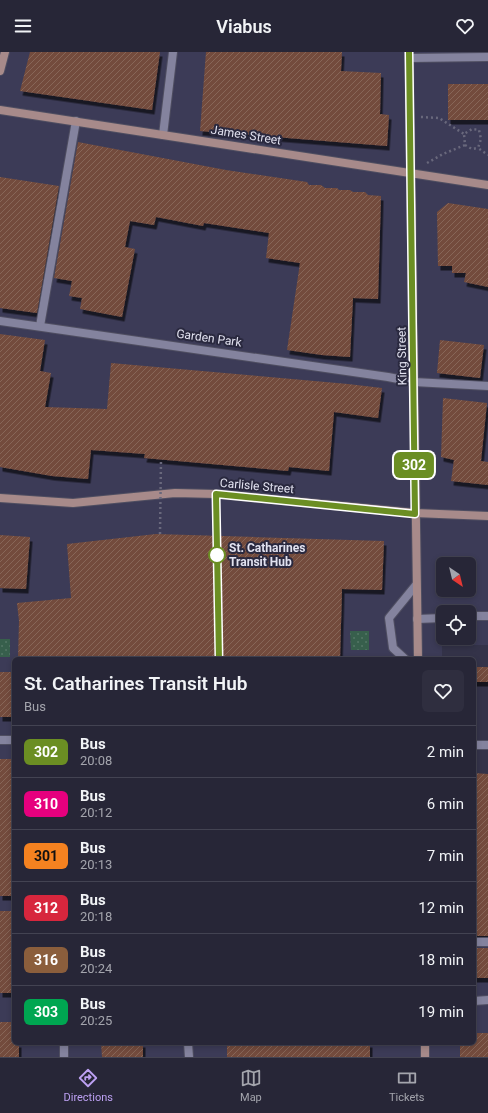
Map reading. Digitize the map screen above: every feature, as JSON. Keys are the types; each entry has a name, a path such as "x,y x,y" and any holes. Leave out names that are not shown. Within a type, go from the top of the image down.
{"street":[{"path":"0,71 5,52"},
{"path":"163,135 173,52"},
{"path":"409,55 488,57"},
{"name":"King Street","path":"409,55 418,657"},
{"name":"James Street","path":"0,110 488,185"},
{"path":"40,326 76,121"},
{"name":"Garden Park","path":"0,321 414,382 488,386"},
{"name":"Carlisle Street","path":"0,498 73,503 175,493 216,494 415,514 488,516"},
{"path":"403,657 392,648 389,618 416,585"},
{"path":"476,616 488,616"},
{"path":"417,619 436,618"},
{"path":"0,740 12,740"},
{"path":"476,745 488,745"},
{"path":"476,942 488,942"},
{"path":"476,1001 488,1000"},
{"path":"64,1045 64,1057"},
{"path":"188,1045 189,1057"},
{"path":"425,1045 425,1057"}],"path":[{"path":"410,116 439,118 464,134"},
{"path":"464,134 472,128 479,130 481,139 478,148"},
{"path":"464,134 465,146"},
{"path":"410,173 443,154 465,146 472,149 478,148 488,155"},
{"path":"160,459 160,534"}],"shaded area":[{"path":"0,52 488,52 488,645 476,645 476,605 436,605 436,645 442,645 442,657 12,657 12,1045 476,1045 476,922 488,923 488,1057 0,1057"}],"green space":[{"path":"350,631 369,631 369,650 351,650"},
{"path":"0,639 10,639 10,657 0,657"}],"building":[{"path":"30,52 160,52 152,110 20,91"},
{"path":"206,52 342,52 341,71 381,73 380,114 389,115 387,146 200,131"},
{"path":"448,84 488,84 488,120 448,120"},
{"path":"78,142 226,170 307,182 309,185 321,185 325,188 365,192 368,195 381,196 378,299 353,298 350,357 287,350 300,263 266,258 269,233 204,223 203,226 156,217 154,225 130,221 125,247 135,249 122,317 80,309 82,298 69,296 72,281 54,278"},
{"path":"0,177 59,186 37,313 0,308"},
{"path":"448,203 488,209 488,287 464,282 466,273 452,273 452,266 438,266 437,212"},
{"path":"0,334 45,340 40,371 51,373 45,407 107,409 111,363 382,388 378,418 334,412 329,471 289,467 288,471 144,458 145,454 91,450 88,479 52,476 0,467"},
{"path":"440,340 484,345 480,378 437,373"},
{"path":"443,398 487,403 481,461 488,462 488,485 451,481 454,460 441,457"},
{"path":"156,534 384,541 382,590 342,589 340,657 18,657 19,621 17,603 71,598 67,544"},
{"path":"0,535 30,537 26,589 0,588"},
{"path":"476,667 488,667 488,682 476,682"},
{"path":"0,672 12,672 12,717 0,717"},
{"path":"0,759 12,759 12,896 0,896"},
{"path":"476,773 488,774 488,936 476,936"},
{"path":"0,911 11,911 12,993 0,993"},
{"path":"476,948 488,948 488,978 476,978"},
{"path":"0,1022 12,1022 12,1045 19,1045 19,1057 0,1057"},
{"path":"476,1033 488,1033 488,1057 460,1057 460,1045 476,1045"},
{"path":"101,1045 143,1045 143,1057 102,1057"},
{"path":"227,1045 370,1045 370,1057 227,1057"}],"bus line":[{"name":"302","path":"219,657 216,494 415,514 409,52"}],"place":[{"name":"St. Catharines Transit Hub","path":"217,555"}]}
